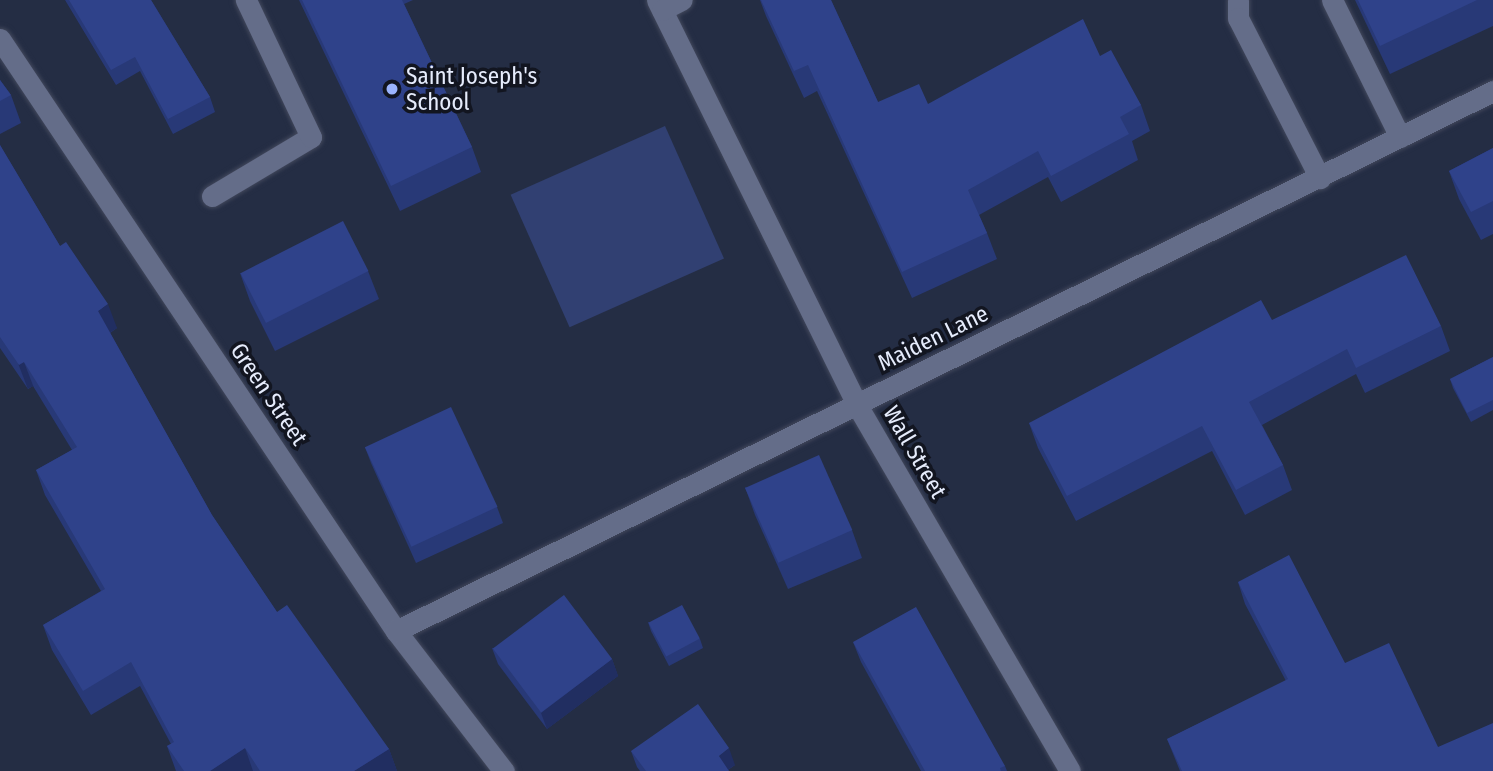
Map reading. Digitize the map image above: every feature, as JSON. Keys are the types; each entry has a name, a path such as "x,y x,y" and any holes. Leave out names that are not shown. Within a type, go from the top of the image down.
{"street":[{"path":"212,195 311,137 246,0"},
{"path":"659,5 682,0"},
{"path":"1238,0 1238,18 1320,178"},
{"path":"1332,0 1400,137"},
{"name":"Wall Street","path":"659,5 857,405 1070,771"},
{"name":"Green Street","path":"0,39 396,631 504,771"},
{"name":"Maiden Lane","path":"396,631 1493,91"}],"shaded area":[{"path":"665,126 724,258 570,327 511,195"}],"building":[{"path":"69,0 151,0 210,97 168,119 135,57 111,70"},
{"name":"Saint Joseph's School","path":"302,0 402,0 472,147 391,186"},
{"path":"761,0 831,0 878,102 919,84 928,104 1083,19 1100,56 1111,50 1141,105 1120,117 1129,134 1051,176 1038,151 968,190 987,233 902,272 808,65 794,71"},
{"path":"1358,0 1477,0 1380,46"},
{"path":"0,80 11,95 0,101"},
{"path":"0,145 60,246 66,242 108,304 98,311 212,515 277,612 287,605 389,749 354,771 260,771 245,748 210,771 184,771 167,746 174,742 131,662 83,691 43,625 105,589 36,470 77,447 24,362 19,365 0,337"},
{"path":"1493,148 1493,201 1471,212 1449,171"},
{"path":"343,221 368,271 266,323 241,273"},
{"path":"1406,255 1441,326 1356,368 1347,349 1249,402 1283,465 1236,490 1202,426 1067,496 1029,423 1261,300 1272,320"},
{"path":"1493,357 1493,400 1467,413 1450,379"},
{"path":"451,407 497,507 411,547 365,447"},
{"path":"819,455 852,530 778,563 745,488"},
{"path":"1289,555 1345,663 1389,643 1438,747 1493,723 1493,771 1182,771 1167,739 1288,679 1238,582"},
{"path":"564,595 612,659 541,712 493,649"},
{"path":"682,605 700,639 666,656 648,623"},
{"path":"916,607 1005,766 1000,768 1001,771 925,771 853,642"},
{"path":"698,704 729,748 719,756 729,771 646,771 631,751"}],"place":[{"name":"Saint Joseph's School","path":"392,89"}]}
